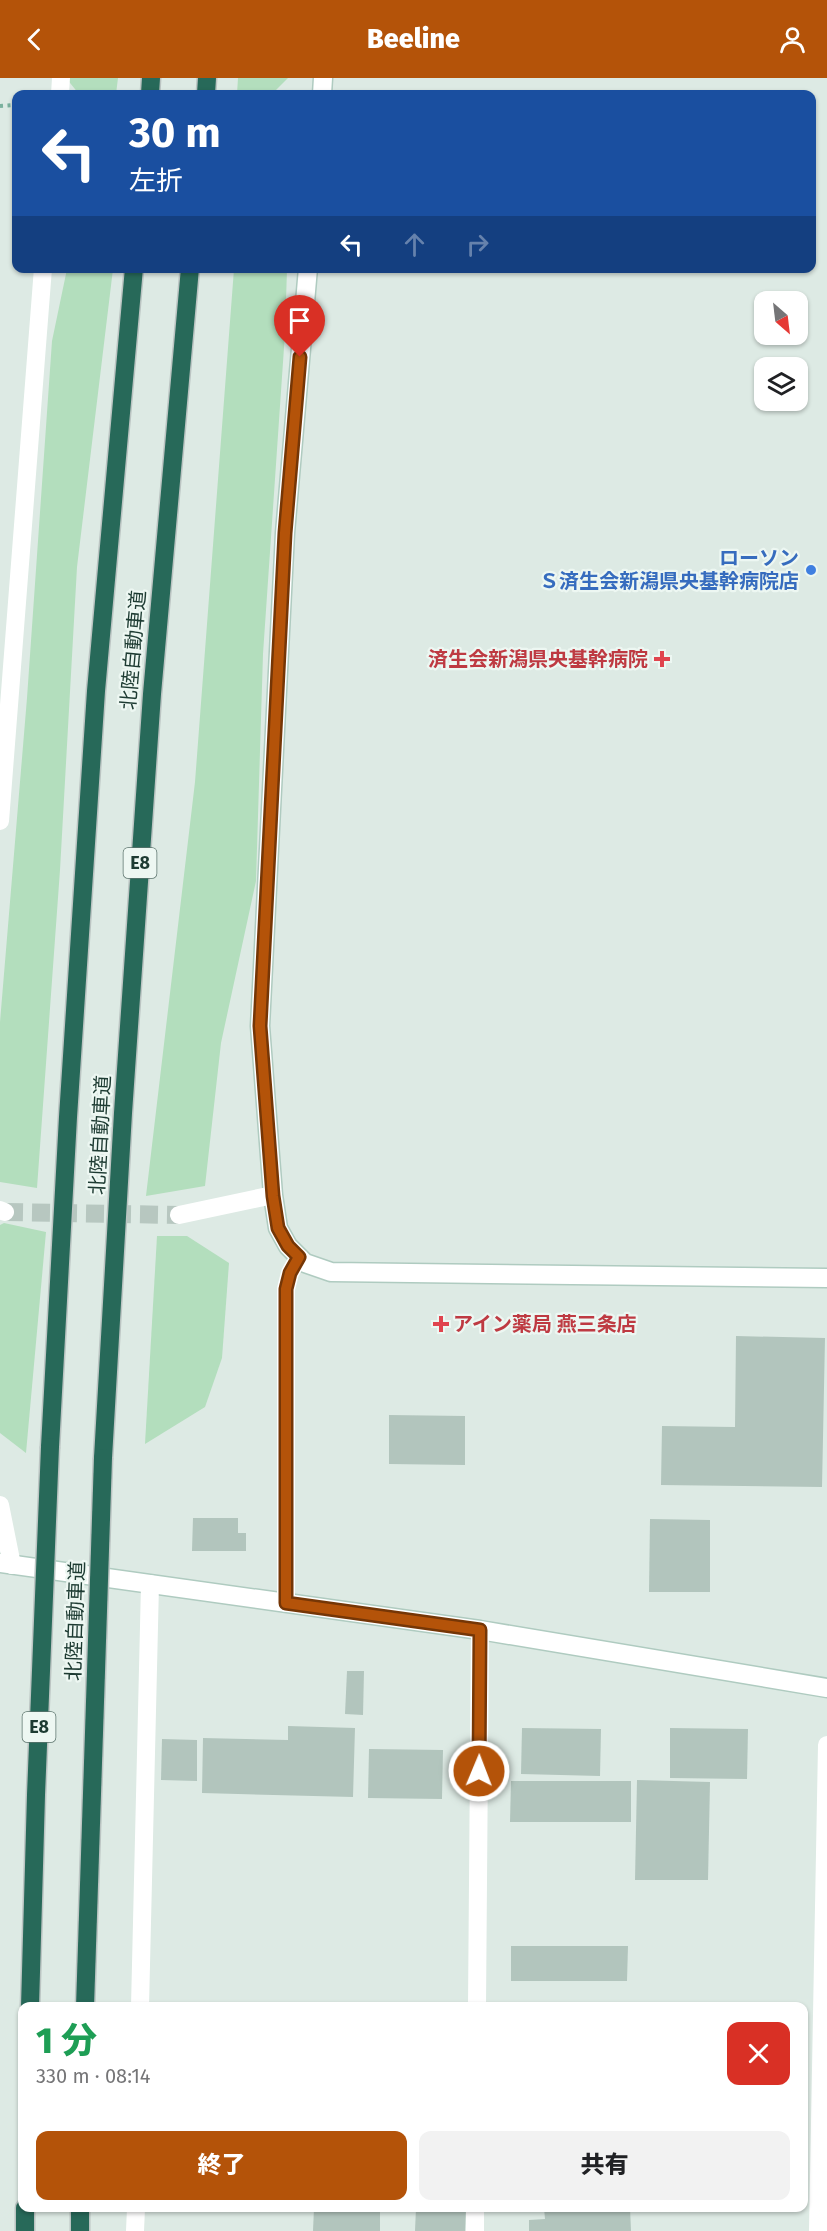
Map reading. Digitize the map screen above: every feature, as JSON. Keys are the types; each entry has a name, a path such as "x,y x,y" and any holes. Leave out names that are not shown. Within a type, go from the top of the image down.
{"highway":[{"name":"北陸自動車道","path":"30,2002 50,1447 68,1117 96,703 134,273"},
{"name":"北陸自動車道","path":"85,2002 104,1458 124,1101 152,694 190,273"},
{"path":"25,2212 25,2231"},
{"path":"80,2212 80,2231"}],"street":[{"path":"0,821 44,273"},
{"path":"308,273 285,533 260,1026 273,1196 278,1228 288,1246 305,1263 331,1272 827,1278"},
{"path":"179,1215 273,1196"},
{"path":"286,1603 286,1289 290,1273 299,1257"},
{"path":"0,1505 6,1564 480,1630 827,1688"},
{"path":"140,2002 150,1584"},
{"path":"477,2002 480,1630"},
{"path":"818,2231 827,1745"},
{"path":"135,2212 135,2231"},
{"path":"475,2212 475,2231"}],"green space":[{"path":"66,78 118,78 116,90 76,90"},
{"path":"238,78 288,78 276,90 237,90"},
{"path":"66,273 113,273 77,567 60,870 37,1188 0,1182 0,1022 27,698 52,341"},
{"path":"234,273 287,273 285,333 263,654 256,881 221,1043 205,1186 146,1196 195,782"},
{"path":"4,1223 46,1232 26,1453 0,1433 0,1225"},
{"path":"157,1236 187,1236 229,1263 222,1358 205,1407 145,1444"}],"building":[{"path":"736,1336 825,1338 822,1487 661,1485 662,1426 735,1427"},
{"path":"389,1415 465,1416 465,1465 389,1464"},
{"path":"193,1518 238,1518 238,1533 246,1533 246,1551 192,1551"},
{"path":"650,1519 710,1520 710,1592 649,1592"},
{"path":"347,1671 364,1671 363,1715 345,1714"},
{"path":"288,1726 355,1728 353,1797 202,1793 203,1738 288,1740"},
{"path":"522,1728 601,1729 600,1776 521,1774"},
{"path":"670,1728 748,1729 747,1779 670,1778"},
{"path":"162,1739 197,1740 197,1781 161,1780"},
{"path":"369,1749 443,1750 442,1799 368,1798"},
{"path":"637,1780 710,1782 708,1880 635,1880"},
{"path":"511,1781 631,1781 631,1822 510,1822"},
{"path":"511,1946 628,1946 627,1981 511,1981"},
{"path":"314,2212 380,2212 380,2231 313,2231"},
{"path":"416,2212 466,2212 465,2231 415,2231"},
{"path":"544,2212 630,2212 631,2231 529,2231 529,2220 545,2219"}],"tunnel":[{"path":"5,1212 179,1215"}],"place":[{"name":"ローソン Ｓ済生会新潟県央基幹病院店","path":"811,570"},
{"name":"済生会新潟県央基幹病院","path":"662,659"},
{"name":"アイン薬局 燕三条店","path":"441,1324"}],"route":[{"path":"300,357 285,533 260,1026 273,1196 278,1228 288,1246 299,1257 290,1273 286,1289 286,1603 480,1630 479,1771"}]}
